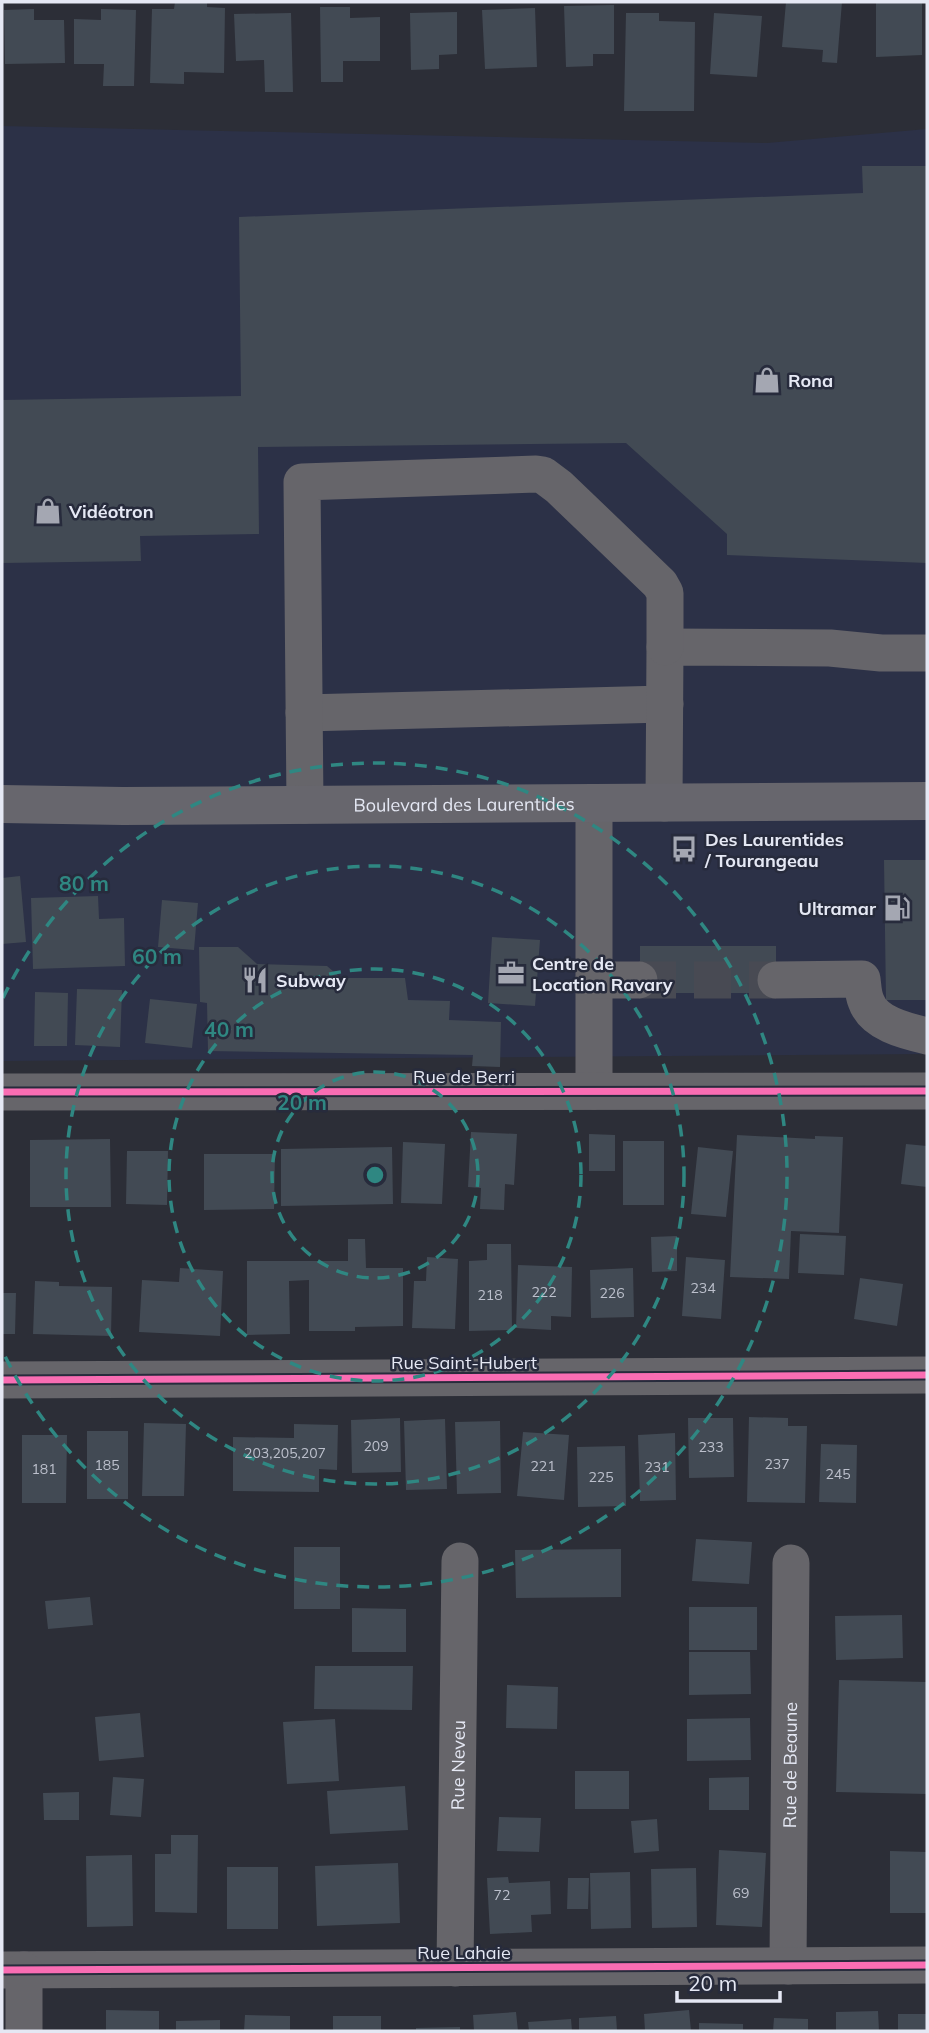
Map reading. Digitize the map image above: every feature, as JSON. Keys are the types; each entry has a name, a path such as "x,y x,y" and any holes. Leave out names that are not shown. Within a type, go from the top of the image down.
{"main road":[{"name":"Boulevard des Laurentides","path":"2,804 927,801"}],"street":[{"path":"305,805 302,482 512,475 543,475 559,487 660,584 665,593 664,803"},
{"path":"665,647 830,648 881,653 927,653"},
{"path":"304,713 665,704"},
{"path":"594,803 594,1091"},
{"path":"594,980 639,979"},
{"path":"776,980 862,979 866,1002 880,1019 893,1026 927,1036"},
{"name":"Rue de Berri","path":"2,1092 927,1091"},
{"name":"Rue Saint-Hubert","path":"2,1381 927,1374"},
{"name":"Rue Neveu","path":"455,1968 460,1561"},
{"name":"Rue de Beaune","path":"788,1966 791,1563"},
{"name":"Rue Lahaie","path":"13,1970 927,1965"},
{"path":"13,1970 24,2031"}],"shaded area":[{"path":"2,126 767,143 927,129 927,1054 2,1061"}],"building":[{"path":"175,2 207,2 207,7 225,8 224,73 184,72 184,84 150,83 152,9 174,9"},
{"path":"786,2 842,2 837,63 822,62 823,50 782,47"},
{"path":"876,2 922,2 922,55 876,57"},
{"path":"614,5 614,54 593,54 593,66 566,67 564,6"},
{"path":"320,7 350,7 350,18 380,17 380,61 343,61 343,82 321,82"},
{"path":"535,8 537,67 485,69 482,10"},
{"path":"34,9 34,20 64,20 65,63 5,64 4,10"},
{"path":"101,9 136,10 134,86 103,86 104,64 74,64 74,19 101,20"},
{"path":"457,12 457,54 439,55 439,69 411,70 410,13"},
{"path":"291,13 293,92 265,92 264,60 236,61 234,14"},
{"path":"626,13 659,13 659,21 695,22 694,111 624,111"},
{"path":"714,13 762,16 757,77 710,74"},
{"path":"862,166 927,166 927,563 727,555 727,534 626,443 258,447 259,534 140,536 141,561 2,563 2,400 241,396 239,217 863,193"},
{"path":"884,860 927,860 927,1000 886,1000"},
{"path":"20,876 26,942 2,944 2,878"},
{"path":"98,896 99,919 124,918 125,966 33,969 31,898"},
{"path":"162,900 198,903 194,950 158,947"},
{"path":"492,937 540,940 535,1006 488,1003"},
{"path":"640,946 776,946 776,993 640,993"},
{"path":"199,947 238,947 257,964 327,966 341,978 405,978 408,1000 450,1001 449,1020 501,1022 500,1067 472,1066 473,1055 208,1051 207,1003 200,1002"},
{"path":"77,989 122,990 120,1047 75,1045"},
{"path":"35,992 68,993 67,1046 34,1046"},
{"path":"150,999 197,1004 192,1048 145,1043"},
{"path":"471,1132 517,1134 514,1185 505,1184 504,1210 480,1209 481,1188 468,1187"},
{"path":"589,1134 615,1135 615,1171 589,1171"},
{"path":"737,1135 815,1139 815,1136 843,1137 839,1233 791,1231 789,1279 730,1277"},
{"path":"110,1139 111,1207 30,1207 30,1140"},
{"path":"623,1141 664,1141 664,1205 623,1205"},
{"path":"403,1142 445,1144 442,1204 401,1203"},
{"path":"906,1144 927,1146 927,1187 901,1184"},
{"path":"392,1147 393,1204 281,1206 281,1149"},
{"path":"698,1147 733,1151 726,1217 691,1214"},
{"path":"127,1151 168,1151 167,1205 126,1204"},
{"path":"204,1154 275,1154 274,1209 204,1210"},
{"path":"800,1234 846,1236 844,1275 798,1273"},
{"path":"677,1236 677,1271 652,1272 651,1237"},
{"path":"348,1239 365,1239 366,1268 403,1268 403,1326 355,1327 355,1331 309,1331 309,1280 289,1281 290,1334 247,1335 247,1261 348,1261"},
{"path":"487,1244 511,1244 512,1330 469,1331 469,1261 487,1260"},
{"path":"427,1257 458,1259 455,1329 412,1328 414,1281 426,1281"},
{"path":"686,1257 725,1260 721,1319 682,1316"},
{"path":"518,1265 572,1267 571,1317 551,1316 551,1330 516,1328"},
{"path":"180,1268 223,1271 220,1336 139,1332 142,1280 179,1282"},
{"path":"633,1268 634,1317 591,1318 590,1270"},
{"path":"860,1278 903,1284 897,1326 854,1319"},
{"path":"35,1281 59,1282 59,1286 112,1287 111,1336 33,1334"},
{"path":"2,1293 16,1293 15,1334 2,1334"},
{"path":"749,1417 788,1418 788,1426 807,1426 805,1503 747,1502"},
{"path":"400,1418 401,1472 352,1473 351,1420"},
{"path":"688,1418 733,1418 734,1477 689,1478"},
{"path":"445,1419 447,1489 406,1490 404,1421"},
{"path":"500,1421 501,1493 457,1494 455,1422"},
{"path":"144,1423 186,1424 184,1496 142,1496"},
{"path":"294,1424 338,1425 337,1470 319,1469 319,1492 233,1491 233,1437 294,1438"},
{"path":"87,1431 128,1431 128,1499 87,1499"},
{"path":"523,1432 569,1435 564,1500 517,1496"},
{"path":"675,1433 676,1500 640,1501 638,1435"},
{"path":"22,1435 67,1435 66,1503 22,1503"},
{"path":"821,1444 857,1445 856,1503 819,1502"},
{"path":"625,1446 626,1506 578,1507 577,1447"},
{"path":"696,1539 752,1542 749,1584 692,1581"},
{"path":"294,1547 340,1547 340,1609 294,1609"},
{"path":"621,1549 621,1597 516,1598 515,1550"},
{"path":"90,1597 93,1625 48,1629 45,1601"},
{"path":"689,1607 757,1607 757,1650 689,1650"},
{"path":"352,1608 406,1609 406,1652 352,1652"},
{"path":"902,1615 903,1658 836,1660 835,1616"},
{"path":"689,1652 750,1652 751,1694 689,1695"},
{"path":"315,1666 413,1666 412,1710 314,1709"},
{"path":"839,1680 927,1682 927,1794 836,1792"},
{"path":"507,1685 558,1687 557,1729 506,1728"},
{"path":"140,1713 144,1757 99,1761 95,1717"},
{"path":"750,1718 751,1760 687,1761 687,1719"},
{"path":"335,1719 339,1781 287,1784 283,1722"},
{"path":"575,1771 629,1771 629,1809 575,1809"},
{"path":"113,1777 144,1779 141,1817 110,1815"},
{"path":"749,1777 749,1810 709,1810 709,1778"},
{"path":"405,1786 408,1830 330,1834 327,1791"},
{"path":"79,1792 79,1820 44,1820 43,1793"},
{"path":"499,1817 541,1818 539,1852 497,1851"},
{"path":"657,1819 659,1851 634,1853 631,1821"},
{"path":"171,1835 198,1835 197,1913 155,1912 155,1854 171,1854"},
{"path":"719,1850 766,1853 762,1927 716,1925"},
{"path":"890,1851 927,1852 927,1913 890,1913"},
{"path":"132,1855 133,1926 87,1927 86,1856"},
{"path":"398,1863 400,1923 317,1926 315,1866"},
{"path":"227,1867 278,1867 278,1929 227,1929"},
{"path":"696,1868 697,1927 652,1928 651,1869"},
{"path":"630,1872 631,1928 591,1929 590,1873"},
{"path":"508,1877 509,1883 550,1881 551,1914 531,1915 532,1932 490,1934 487,1878"},
{"path":"568,1878 589,1878 588,1909 567,1909"},
{"path":"106,2010 159,2011 159,2031 106,2031"},
{"path":"689,2010 691,2031 645,2031 644,2014"},
{"path":"878,2011 879,2031 836,2031 836,2012"},
{"path":"516,2012 518,2031 474,2031 473,2015"},
{"path":"898,2014 927,2014 927,2031 898,2031"},
{"path":"245,2015 290,2016 290,2031 244,2031"},
{"path":"333,2016 381,2016 381,2031 333,2031"},
{"path":"616,2016 617,2031 579,2031 579,2018"},
{"path":"774,2018 808,2019 808,2031 773,2031"},
{"path":"571,2019 572,2031 529,2031 528,2022"},
{"path":"220,2020 220,2031 176,2031 176,2021"},
{"path":"699,2023 743,2024 743,2031 699,2031"},
{"path":"460,2027 460,2031 416,2031 416,2028"}],"tunnel":[{"path":"639,980 776,980"}],"cycle path":[{"path":"2,1092 927,1091"},
{"path":"2,1380 927,1375"},
{"path":"2,1970 927,1965"}],"place":[{"name":"Rona","path":"767,380"},
{"name":"Vidéotron","path":"48,511"},
{"name":"Des Laurentides / Tourangeau","path":"684,849"},
{"name":"Ultramar","path":"897,908"},
{"name":"Centre de Location Ravary","path":"511,973"},
{"name":"Subway","path":"255,980"}]}
